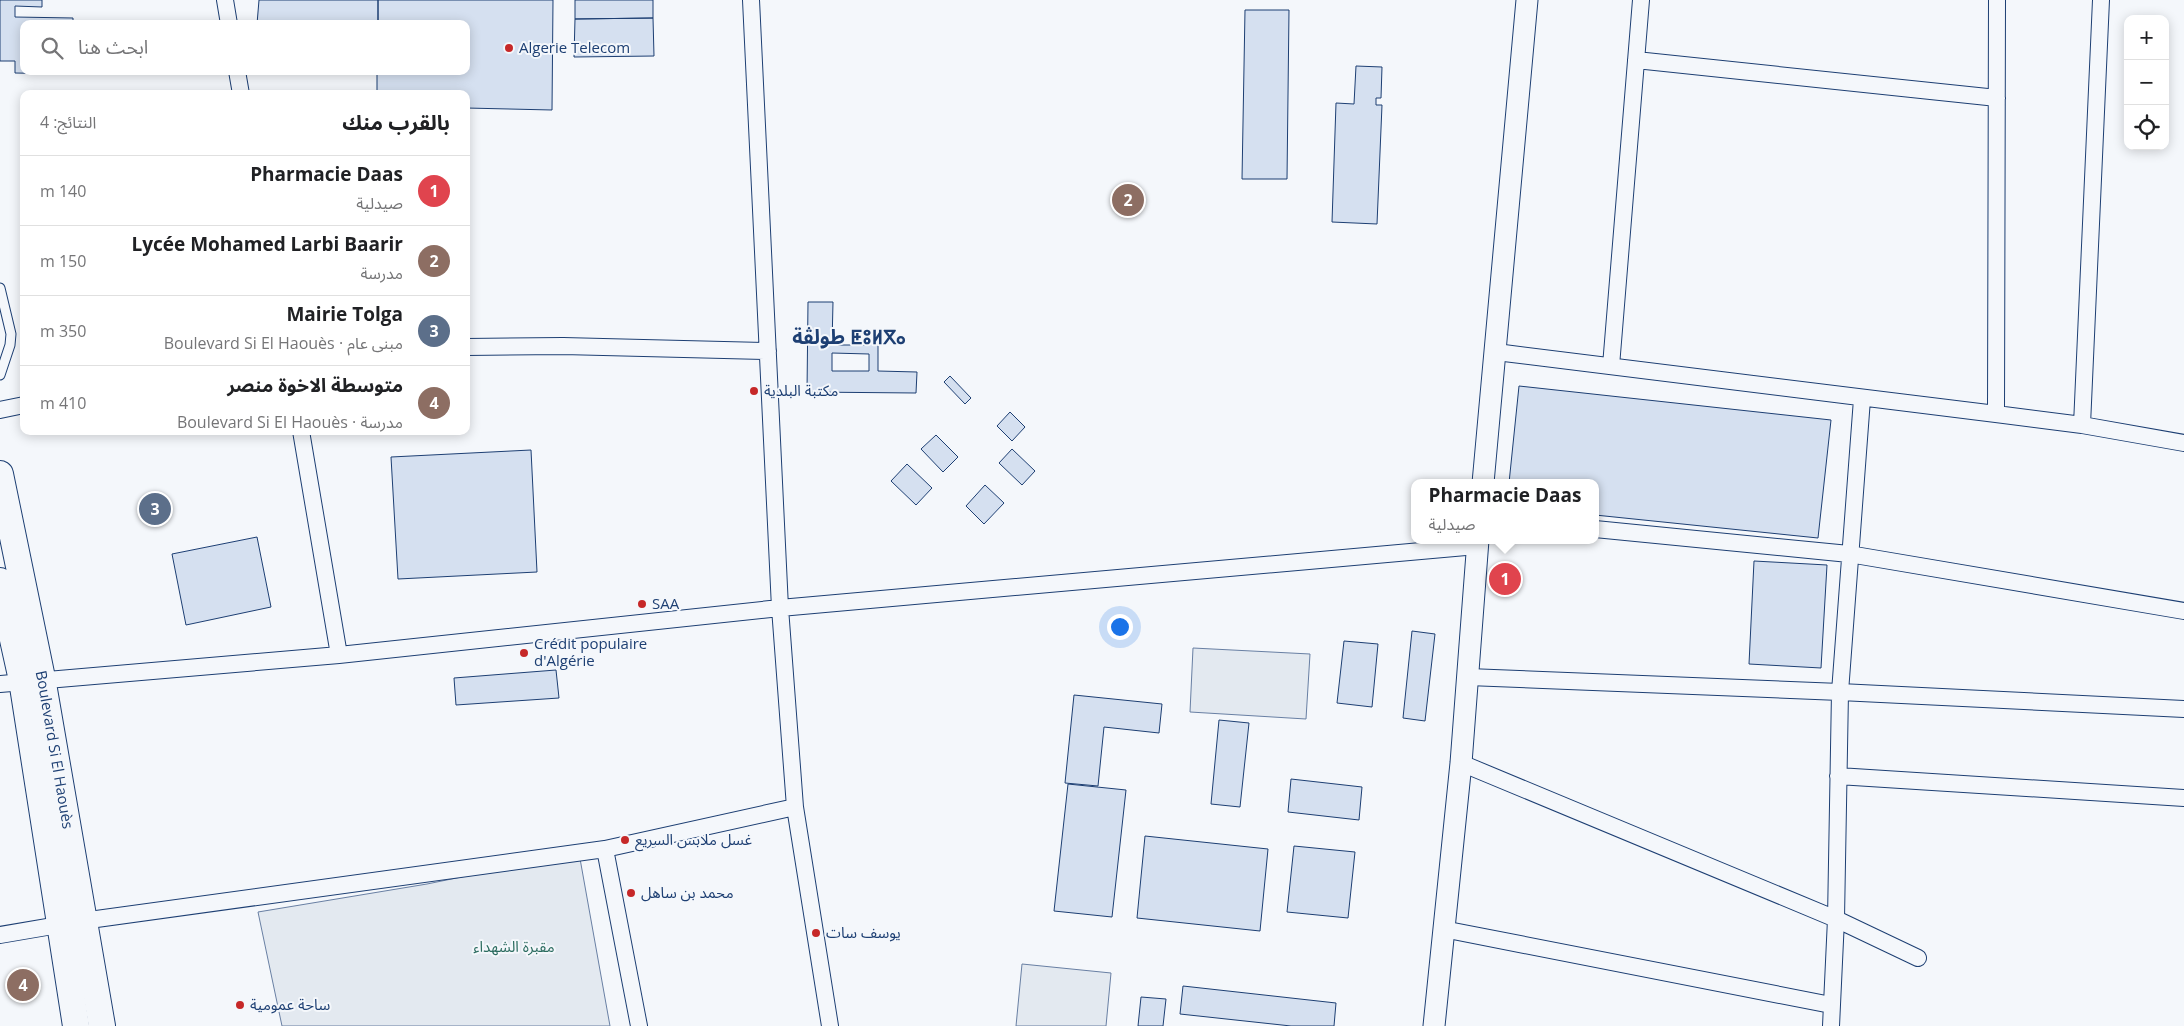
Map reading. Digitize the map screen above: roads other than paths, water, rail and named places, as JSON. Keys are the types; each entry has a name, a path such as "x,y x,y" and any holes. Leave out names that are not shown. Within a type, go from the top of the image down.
{"main road":[{"name":"Boulevard Si El Haouès","path":"0,474 21,681"},
{"name":"Boulevard Si El Haouès","path":"0,581 70,923 102,1026"},
{"name":"Boulevard Si El Haouès","path":"70,923 76,1026"}],"street":[{"path":"225,0 228,20"},
{"path":"751,0 780,608 795,807 830,1026"},
{"path":"1483,479 1527,0"},
{"path":"1611,366 1641,0"},
{"path":"1996,414 1997,0"},
{"path":"2082,425 2102,0"},
{"path":"1636,60 1996,98"},
{"path":"238,75 240,90"},
{"path":"470,347 563,346 768,351"},
{"path":"1496,352 2082,425 2184,443"},
{"path":"1831,1026 1836,918 1840,692 1862,399"},
{"path":"0,410 20,406"},
{"path":"302,435 339,655"},
{"path":"1599,529 1849,554 2184,610"},
{"path":"21,681 339,655 780,608 1467,544"},
{"path":"1434,1026 1461,764 1478,544"},
{"path":"1468,677 2184,708"},
{"path":"1461,764 1836,918 1918,958"},
{"path":"1838,776 2184,798"},
{"path":"0,935 70,923 605,849 795,807"},
{"path":"605,849 639,1026"},
{"path":"1443,929 1832,1005"}],"lane":[{"path":"0,288 11,340 0,375"}],"place":[{"name":"Algerie Telecom","path":"509,48"},
{"name":"Lycée Mohamed Larbi Baarir","path":"1128,200"},
{"name":"مكتبة البلدية","path":"754,391"},
{"name":"Mairie Tolga","path":"155,509"},
{"name":"Pharmacie Daas","path":"1505,579"},
{"name":"SAA","path":"642,604"},
{"name":"Crédit populaire d'Algérie","path":"524,653"},
{"name":"غسل ملابس السريع","path":"625,840"},
{"name":"محمد بن ساهل","path":"631,893"},
{"name":"يوسف سات","path":"816,933"},
{"name":"متوسطة الاخوة منصر","path":"23,985"},
{"name":"ساحة عمومية","path":"240,1005"}],"district":[{"name":"طولڤة ⵟⵓⵍⴳⴰ","path":"849,337"}],"park label":[{"name":"مقبرة الشهداء","path":"514,947"}]}
